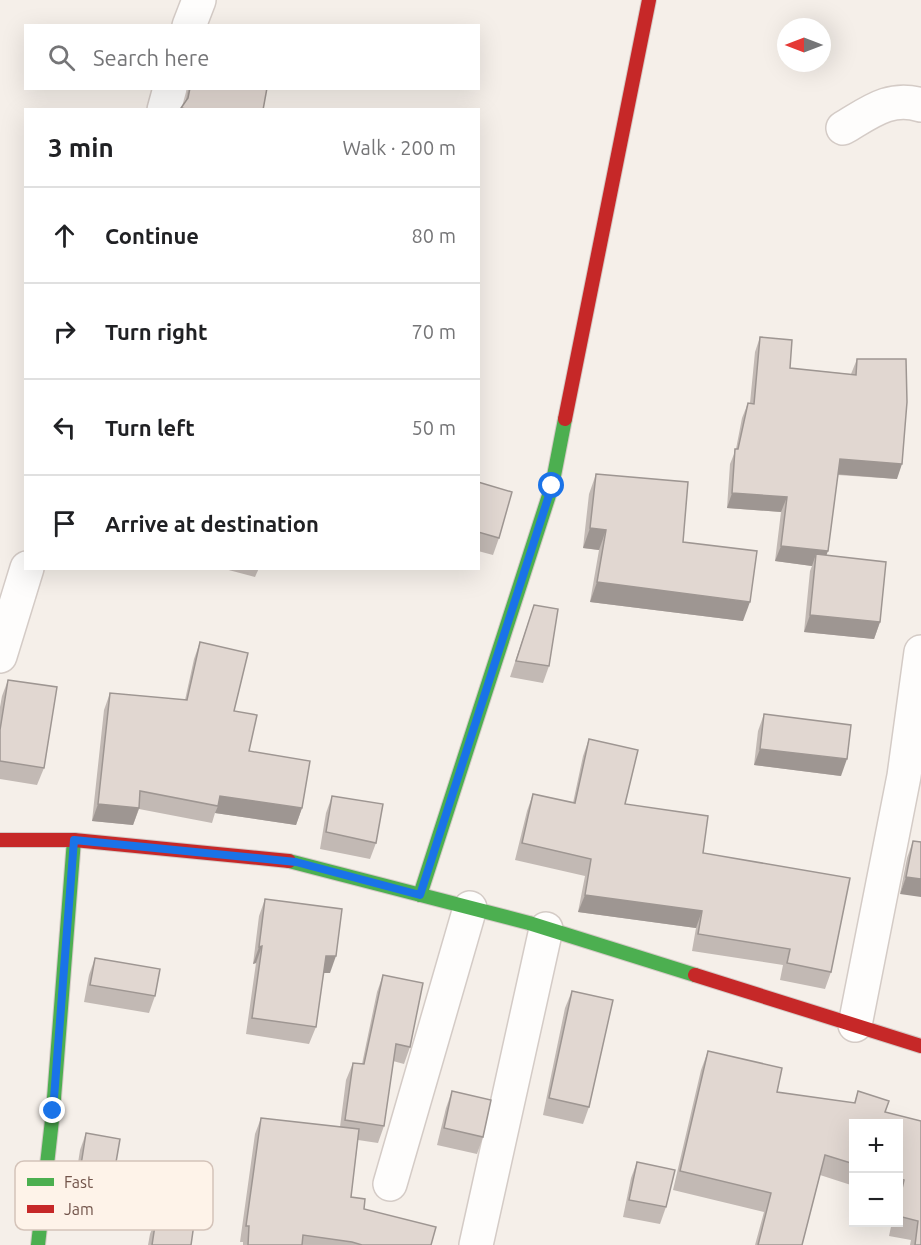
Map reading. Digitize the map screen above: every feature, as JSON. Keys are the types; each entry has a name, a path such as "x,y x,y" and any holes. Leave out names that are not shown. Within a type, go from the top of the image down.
{"street":[{"path":"190,24 199,0"},
{"path":"420,895 552,486 649,0"},
{"path":"165,108 169,90"},
{"path":"843,128 894,101 907,100 921,105"},
{"path":"0,656 26,570"},
{"path":"855,1025 904,776 921,652"},
{"path":"0,840 74,840 296,862 546,928 921,1046"},
{"path":"47,1161 74,840"},
{"path":"390,1184 470,908"},
{"path":"477,1245 546,928"},
{"path":"38,1245 40,1230"}],"building":[{"path":"190,90 267,90 263,108 181,108 188,98"},
{"path":"760,337 792,340 790,368 856,375 857,359 906,359 907,402 902,464 840,459 828,551 781,546 787,497 732,493 735,449 738,449 748,403 754,404"},
{"path":"596,474 688,482 683,542 757,551 750,602 597,582 606,530 590,528"},
{"path":"480,483 512,492 499,538 480,533"},
{"path":"816,554 886,562 880,622 810,615"},
{"path":"534,605 558,609 549,666 516,661"},
{"path":"200,642 248,653 234,711 257,715 249,751 310,761 302,808 220,796 218,806 140,791 139,808 98,804 110,693 187,700"},
{"path":"8,680 57,687 44,768 0,761 0,730"},
{"path":"764,714 851,725 847,759 760,749"},
{"path":"589,739 638,750 625,804 708,816 703,853 850,878 831,972 787,963 790,949 698,934 702,911 585,895 591,859 522,843 533,794 575,803"},
{"path":"332,796 383,804 376,843 326,832"},
{"path":"913,841 921,842 921,879 906,877"},
{"path":"265,899 342,909 336,956 326,956 316,1027 252,1018 262,946 259,947"},
{"path":"95,958 160,969 155,996 90,985"},
{"path":"383,975 423,983 410,1047 396,1044 384,1126 345,1120 353,1063 364,1064"},
{"path":"572,991 613,1000 589,1107 549,1098"},
{"path":"708,1051 782,1068 777,1092 855,1103 858,1091 889,1101 885,1112 921,1121 921,1245 915,1245 918,1221 903,1217 903,1119 849,1119 849,1162 825,1155 802,1245 758,1245 771,1193 680,1171"},
{"path":"452,1091 491,1100 483,1137 444,1128"},
{"path":"261,1118 359,1129 351,1197 365,1199 364,1209 436,1227 431,1245 362,1245 303,1235 302,1245 248,1245 249,1226 246,1226"},
{"path":"86,1133 120,1139 116,1161 82,1161"},
{"path":"637,1162 675,1170 666,1207 629,1200"},
{"path":"154,1230 193,1230 191,1245 152,1245"}],"traffic: fast":[{"path":"420,895 552,486 565,419"},
{"path":"47,1161 74,840"},
{"path":"289,861 529,923 695,975"},
{"path":"38,1245 40,1230"}],"traffic: jam":[{"path":"565,419 649,0"},
{"path":"0,840 74,840 289,861"},
{"path":"695,975 921,1046"}],"route":[{"path":"53,1111 74,840 296,862 420,895 552,486"}]}
